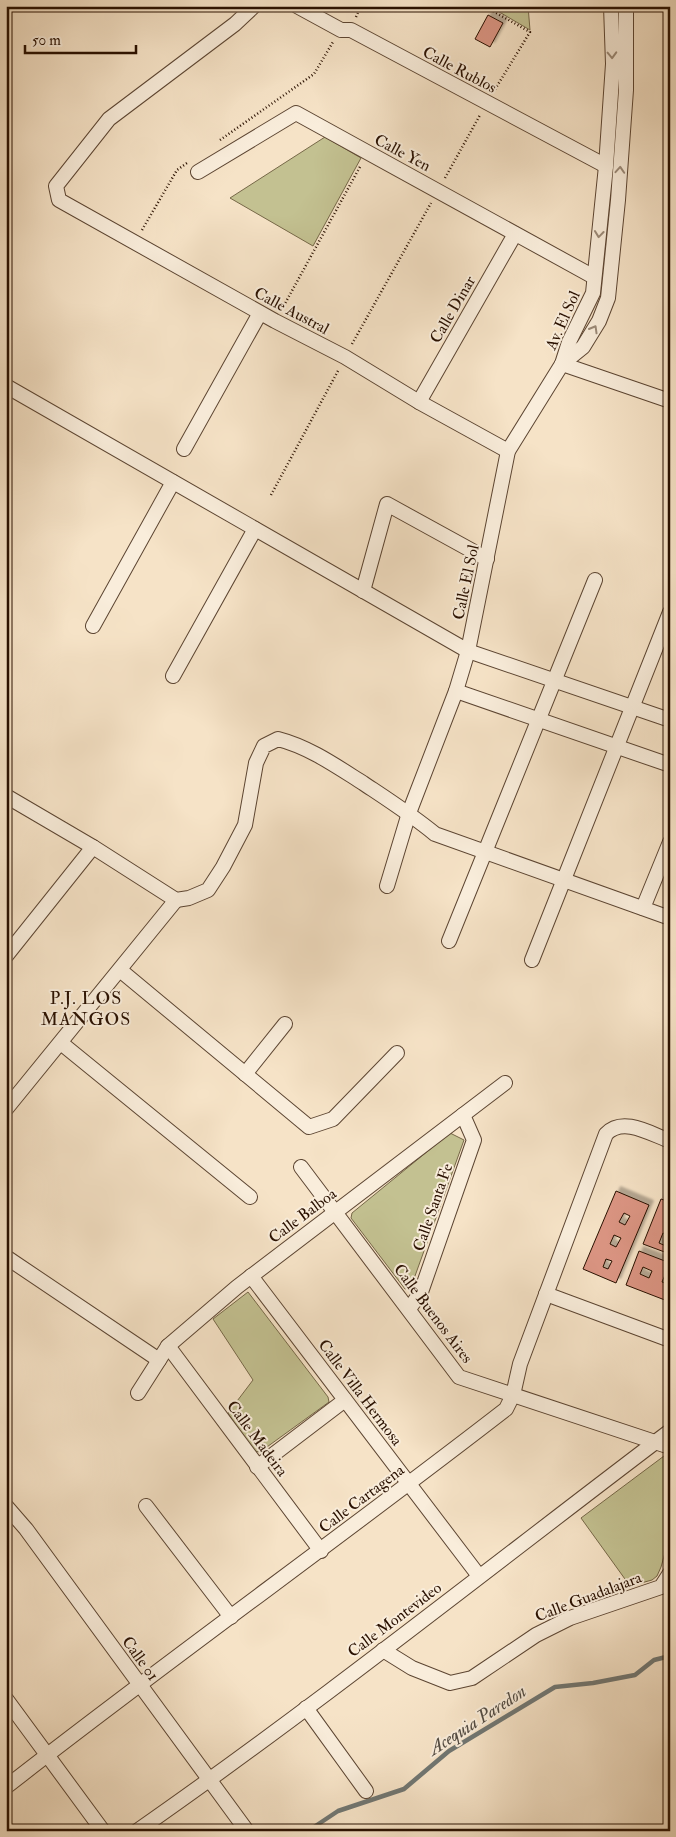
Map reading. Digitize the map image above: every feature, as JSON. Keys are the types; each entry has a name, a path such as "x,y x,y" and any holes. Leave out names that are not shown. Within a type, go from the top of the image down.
{"street":[{"name":"Calle Austral","path":"254,6 235,24 109,119 56,186 59,200 275,322 345,357 419,402 508,451"},
{"name":"Calle Rublos","path":"297,6 341,30 350,30 486,104 606,166"},
{"name":"Av. El Sol","path":"562,364 572,335 594,294 613,64 611,6"},
{"name":"Av. El Sol","path":"562,364 583,347 599,321 608,298 618,200 626,90 626,6"},
{"name":"Calle Yen","path":"198,172 296,112 594,277"},
{"name":"Calle Dinar","path":"419,402 515,234"},
{"path":"184,448 260,313"},
{"path":"562,364 670,401"},
{"name":"Calle El Sol","path":"387,886 409,813 456,691 468,651 508,451 562,364"},
{"path":"6,386 468,651 670,720"},
{"path":"93,626 173,482"},
{"path":"363,591 387,504 487,559"},
{"path":"174,676 255,529"},
{"path":"449,941 595,580"},
{"path":"532,960 670,612"},
{"path":"456,691 670,765"},
{"path":"7,797 93,847 176,900 190,898 208,890 223,867 245,825 256,763 264,746 278,739 291,742 326,759 409,813 435,834 670,918"},
{"path":"643,908 670,842"},
{"path":"6,956 93,847"},
{"path":"6,1109 176,900"},
{"path":"120,970 309,1127 333,1119 397,1053"},
{"path":"245,1074 285,1024"},
{"path":"61,1042 250,1198"},
{"name":"Calle Balboa","path":"138,1393 168,1346 251,1276 505,1083"},
{"name":"Calle Santa Fe","path":"409,1309 421,1292 474,1140 463,1115"},
{"name":"Calle Cartagena","path":"6,1787 506,1409 513,1395 520,1364 546,1294 604,1140 610,1130 625,1125 670,1141"},
{"name":"Calle Buenos Aires","path":"301,1167 459,1376 670,1447"},
{"path":"6,1258 159,1360"},
{"name":"Calle Villa Hermosa","path":"251,1276 479,1576"},
{"path":"546,1294 670,1340"},
{"name":"Calle Madeira","path":"168,1346 321,1550"},
{"path":"257,1467 345,1400"},
{"name":"Calle Montevideo","path":"137,1831 210,1780 306,1708 670,1431"},
{"name":"Calle 01","path":"6,1506 26,1529 247,1831"},
{"path":"146,1506 231,1617"},
{"name":"Calle Guadalajara","path":"383,1650 412,1668 450,1683 458,1682 472,1678 536,1635 570,1618 661,1587 670,1573"},
{"path":"6,1699 103,1831"},
{"path":"306,1708 366,1792"}],"path":[{"path":"271,495 345,357 486,104 530,32 484,6"},
{"path":"216,143 279,101 314,74 341,30"},
{"path":"275,322 368,153"},
{"path":"135,242 177,170 192,159"}],"shaded area":[{"path":"489,6 528,6 530,30"},
{"path":"325,137 361,158 313,246 230,198"},
{"path":"450,1133 464,1140 411,1287 405,1289 351,1218 352,1213"},
{"path":"248,1292 328,1397 329,1402 260,1452 253,1451 228,1413 253,1380 213,1319"},
{"path":"664,1456 670,1458 670,1535 657,1576 652,1580 630,1586 581,1518"}],"building":[{"path":"488,15 503,23 490,47 475,39"},
{"path":"616,1191 649,1205 616,1283 583,1269","holes":["624,1213 630,1216 625,1225 619,1222","614,1235 621,1238 616,1247 610,1244","606,1259 612,1261 608,1269 603,1267"]},
{"path":"661,1199 670,1202 668,1220 670,1221 670,1236 670,1254 643,1244","holes":["663,1233 670,1236 666,1246 659,1243"]},
{"path":"639,1251 670,1263 670,1277 665,1275 662,1282 670,1285 670,1302 626,1285","holes":["643,1267 652,1271 649,1278 640,1274"]}],"waterway":[{"name":"Acequia Paredon","path":"308,1831 338,1811 404,1789 449,1751 555,1687 593,1683 635,1675 654,1660 670,1656"},
{"path":"667,1831 670,1822"}],"district":[{"name":"P.J. LOS MANGOS","path":"86,1008"}]}
